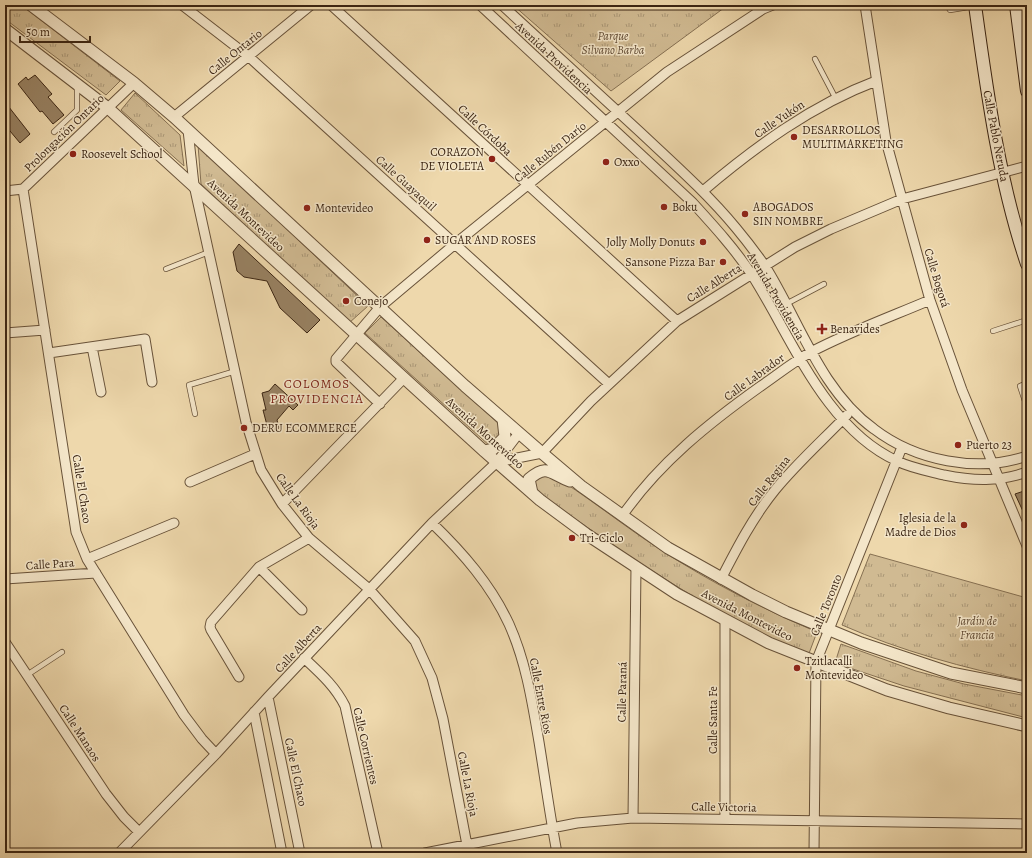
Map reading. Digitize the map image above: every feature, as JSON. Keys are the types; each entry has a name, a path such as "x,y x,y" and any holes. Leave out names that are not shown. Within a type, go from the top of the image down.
{"main road":[{"path":"1016,5 1027,91"},
{"name":"Calle Pablo Neruda","path":"975,6 986,89 1002,172 1027,264"}],"street":[{"name":"Avenida Montevideo","path":"31,5 134,83 174,117 502,419 581,486 668,548 786,612 862,643 951,673 1027,688"},
{"name":"Calle Guayaquil","path":"182,5 248,56 609,384"},
{"name":"Calle Ontario","path":"174,117 310,5"},
{"name":"Calle Córdoba","path":"331,5 677,321"},
{"name":"Avenida Providencia","path":"480,5 692,202 724,238 751,274 800,359 828,401 844,419 881,452 897,461 930,472 954,477 977,480 1000,480 1027,472"},
{"name":"Avenida Providencia","path":"502,5 703,192 736,228 764,265 832,385 852,410 873,429 902,447 948,461 976,464 992,463 1027,456"},
{"name":"Calle Rubén Darío","path":"380,404 336,362 336,359 380,307 455,244 667,72 763,7 773,5"},
{"name":"Calle Bogotá","path":"865,5 886,141 930,300 962,390 1027,546"},
{"name":"Avenida Montevideo","path":"5,29 108,108 484,451 532,493 586,534 677,594 769,643 887,690 949,708 1027,726"},
{"name":"Calle Yukón","path":"703,192 760,146 815,109 876,81"},
{"name":"Prolongación Ontario","path":"5,191 23,189 134,83"},
{"name":"Calle La Rioja","path":"188,130 194,185 246,422 255,454 270,488 309,538 369,589 415,641 432,678 443,719 467,845"},
{"name":"Calle Alberta","path":"542,453 609,384 677,321 764,265 831,229 902,199 1027,166"},
{"name":"Calle El Chaco","path":"23,189 76,532 87,559 184,715 202,740 216,754"},
{"name":"Calle Labrador","path":"622,516 637,495 692,439 741,400 812,352 930,300"},
{"path":"5,333 45,330"},
{"path":"48,353 144,339 152,382"},
{"path":"92,347 101,392"},
{"path":"282,504 404,378"},
{"name":"Calle Regina","path":"721,578 749,527 774,490 852,410"},
{"path":"484,451 493,448 504,439 505,434 502,419"},
{"name":"Calle Alberta","path":"119,853 216,754 369,589 432,524 497,462 519,433"},
{"name":"Calle Toronto","path":"814,853 816,662 902,447"},
{"path":"497,462 542,453"},
{"path":"190,482 255,454"},
{"path":"532,493 529,479 540,470 546,470 581,486"},
{"path":"87,559 174,523"},
{"name":"Calle Entre Ríos","path":"432,524 459,550 476,570 499,605 516,642 528,681 557,853"},
{"path":"239,677 210,627 259,567 309,538"},
{"path":"259,567 302,610"},
{"name":"Calle Paraná","path":"633,818 636,567"},
{"name":"Calle Para","path":"5,580 96,573"},
{"name":"Calle Santa Fe","path":"725,819 726,621"},
{"name":"Calle Manaos","path":"5,642 106,794 124,817 139,832"},
{"name":"Calle Corrientes","path":"304,658 325,678 336,691 345,706 378,853"},
{"name":"Calle El Chaco","path":"268,697 300,853"},
{"path":"254,712 282,853"},
{"name":"Calle Victoria","path":"425,853 595,820 633,818 1027,824"}],"lane":[{"path":"946,5 950,10 975,6"},
{"path":"815,59 836,99"},
{"path":"54,132 77,110 77,84"},
{"path":"166,269 209,252"},
{"path":"786,304 824,284"},
{"path":"993,331 1027,320"},
{"path":"194,414 189,386 236,371"},
{"path":"1026,404 1020,386 1027,383"},
{"path":"27,675 62,652"}],"green space":[{"path":"5,5 21,5 120,81 106,95 5,19"},
{"name":"Parque Silvano Barba","path":"513,5 728,5 611,91"},
{"path":"135,93 180,135 184,166 121,110"},
{"path":"198,145 368,306 349,323 201,184"},
{"path":"381,317 501,426 502,433 492,448 365,333"},
{"path":"546,471 698,573 777,614 817,632 808,656 740,623 674,585 548,500 530,483"},
{"name":"Jardín de Francia","path":"870,554 1027,598 1027,681 933,658 887,643 842,625"},
{"path":"841,644 916,671 964,684 1027,696 1027,718 904,686 835,663"}],"building":[{"path":"35,75 52,94 48,97 64,115 53,124 42,111 40,112 18,84 26,77 28,80"},
{"path":"5,102 30,134 20,143 5,125"},
{"path":"239,244 320,320 307,333 280,308 267,281 244,277 237,271 233,252"},
{"path":"275,384 298,405 293,410 289,406 277,420 279,428 269,433 263,410 266,410 262,393 269,391"},
{"path":"1027,490 1027,520 1015,494"}],"place":[{"name":"DESARROLLOS MULTIMARKETING","path":"794,137"},
{"name":"Roosevelt School","path":"73,154"},
{"name":"CORAZON DE VIOLETA","path":"492,159"},
{"name":"Oxxo","path":"606,162"},
{"name":"Boku","path":"664,207"},
{"name":"Montevideo","path":"307,208"},
{"name":"ABOGADOS SIN NOMBRE","path":"745,214"},
{"name":"SUGAR AND ROSES","path":"427,240"},
{"name":"Jolly Molly Donuts","path":"703,242"},
{"name":"Sansone Pizza Bar","path":"723,262"},
{"name":"Conejo","path":"346,301"},
{"name":"Benavides","path":"822,329"},
{"name":"DERU ECOMMERCE","path":"244,428"},
{"name":"Puerto 23","path":"958,445"},
{"name":"Iglesia de la Madre de Dios","path":"964,525"},
{"name":"Tri-Ciclo","path":"572,538"},
{"name":"Tzitlacalli Montevideo","path":"797,668"}],"district":[{"name":"COLOMOS PROVIDENCIA","path":"317,390"}]}
